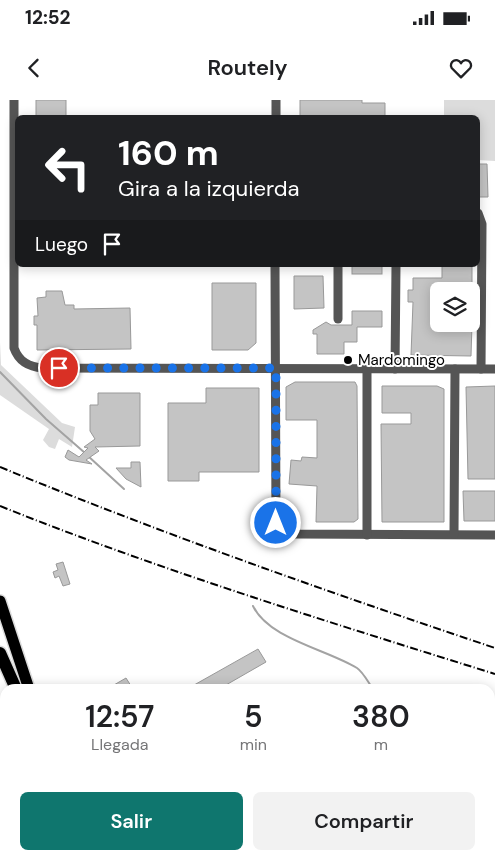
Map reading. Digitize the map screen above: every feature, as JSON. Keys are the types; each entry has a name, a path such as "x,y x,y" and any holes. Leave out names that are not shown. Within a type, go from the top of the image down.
{"highway":[{"path":"0,653 14,684"},
{"path":"0,664 7,684"}],"main road":[{"path":"0,601 27,684"}],"street":[{"path":"14,100 14,348 21,361 38,368 495,369"},
{"path":"276,100 276,115"},
{"path":"480,218 482,224 481,369"},
{"path":"275,267 276,523 279,529 290,533 495,535"},
{"path":"338,267 338,319"},
{"path":"395,369 396,267"},
{"path":"367,369 367,534"},
{"path":"454,534 455,369"}],"shaded area":[{"path":"444,100 495,100 495,161 480,160 480,115 444,115"},
{"path":"0,342 1,365 62,423 75,427 72,447 59,439 55,449 49,447 43,440 49,429 0,395"}],"building":[{"path":"36,100 66,100 66,115 36,115"},
{"path":"300,100 362,100 362,103 385,103 385,115 300,115"},
{"path":"480,164 487,164 488,197 480,197"},
{"path":"352,267 382,267 382,274 352,274"},
{"path":"442,267 472,267 472,282 430,282 430,332 472,332 471,356 411,355 413,302 408,302 408,290 413,290 413,278 442,278"},
{"path":"294,276 323,276 324,308 294,309"},
{"path":"212,283 256,283 256,343 248,350 212,350"},
{"path":"46,291 62,291 65,305 74,305 74,309 130,308 131,349 37,350 37,325 34,325 34,316 38,316 37,298 46,297"},
{"path":"352,311 382,311 382,327 357,327 357,342 344,342 344,354 317,354 317,334 313,334 313,330 326,322 331,325 352,325"},
{"path":"295,382 355,382 357,386 358,519 354,522 316,522 317,486 289,484 291,460 301,461 302,457 317,458 317,420 286,420 286,387"},
{"path":"382,386 437,386 444,389 444,522 382,522 381,424 411,424 411,413 382,413"},
{"path":"495,386 495,479 468,479 466,387"},
{"path":"206,388 259,388 259,472 199,472 199,481 168,481 168,403 206,403"},
{"path":"98,393 140,393 140,446 95,447 99,451 86,460 92,464 69,460 65,457 68,450 79,457 88,448 84,447 95,439 90,431 90,405 98,405"},
{"path":"131,462 140,462 141,487 126,479 116,468 131,468"},
{"path":"463,491 495,491 495,521 464,521"},
{"path":"63,562 70,584 63,586 59,576 55,578 53,572 58,570 56,564"},
{"path":"258,649 266,662 228,684 196,684"},
{"path":"126,678 130,684 116,684"}],"waterway":[{"path":"0,372 46,419 85,453"},
{"path":"88,456 124,489"},
{"path":"253,606 272,627 299,642 357,668 369,684"}],"railway":[{"path":"0,467 246,562 495,648"},
{"path":"0,506 184,574 495,674"}],"place":[{"name":"Mardomingo","path":"348,360"}],"route":[{"path":"59,368 276,368 276,523"}]}
